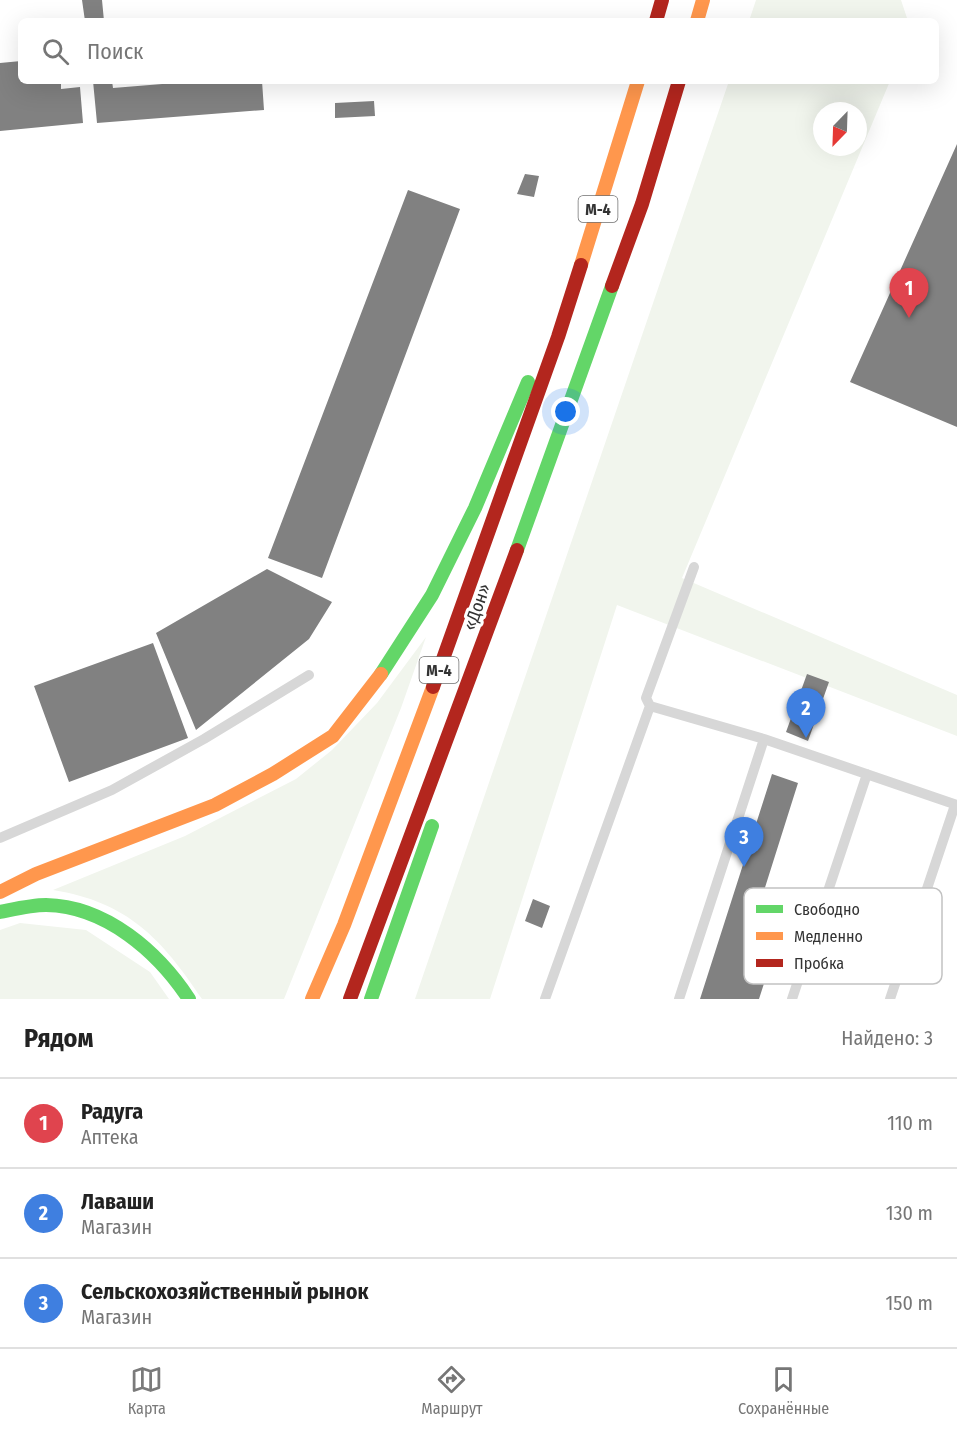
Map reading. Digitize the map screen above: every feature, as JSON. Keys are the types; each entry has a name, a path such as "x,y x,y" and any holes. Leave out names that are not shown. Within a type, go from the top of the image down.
{"main road":[{"path":"657,18 662,0"},
{"path":"698,18 704,0"},
{"name":"М-4","path":"558,337 637,84"},
{"name":"«Дон»","path":"350,999 465,694 642,204 678,84"},
{"path":"0,892 36,874 215,805 273,774 333,736 377,680 432,596 475,508 526,383 558,337"},
{"name":"«Дон»","path":"312,999 344,926 476,572 558,337"},
{"path":"455,759 465,694"},
{"path":"371,999 436,813"},
{"path":"0,912 48,905 79,910 142,942 172,973 189,999"}],"lane":[{"path":"545,999 650,706 646,698 694,567"},
{"path":"0,838 112,790 204,739 309,675"},
{"path":"650,706 764,739 956,805 928,888"},
{"path":"679,999 764,739"},
{"path":"829,888 867,774"},
{"path":"792,999 797,984"},
{"path":"890,999 895,984"}],"shaded area":[{"path":"756,0 901,0 907,18 750,18"},
{"path":"728,84 889,84 867,136 867,102 813,102 813,156 859,156 682,578 957,695 957,736 617,605 490,999 415,999"},
{"path":"426,637 401,708 284,999 202,999 172,958 141,926 102,904 53,890 185,836 296,779 332,750 377,703"},
{"path":"20,923 86,930 150,972 169,999 0,999 0,930"}],"building":[{"path":"82,0 102,0 104,18 85,18"},
{"path":"18,61 18,84 61,84 61,89 80,87 83,123 0,131 0,63"},
{"path":"93,84 112,84 113,88 162,84 262,84 264,110 97,123"},
{"path":"374,101 375,116 335,118 335,103"},
{"path":"957,144 957,427 850,382"},
{"path":"525,174 539,176 534,197 517,194"},
{"path":"408,190 460,209 322,578 268,558"},
{"path":"267,569 332,602 309,639 196,730 156,633"},
{"path":"153,643 188,738 69,782 34,686"},
{"path":"807,674 829,682 808,741 786,732"},
{"path":"772,774 798,783 765,888 744,888 744,984 764,984 759,999 700,999"},
{"path":"533,899 550,906 542,928 525,921"}],"traffic: fast":[{"path":"517,550 612,286"},
{"path":"381,674 432,595 475,508 528,382"},
{"path":"371,999 432,826"},
{"path":"0,912 29,906 68,907 109,923 146,949 189,999"}],"traffic: slow":[{"path":"698,18 703,0"},
{"path":"581,265 637,84"},
{"path":"0,892 36,874 215,805 273,774 333,736 381,674"},
{"path":"312,999 344,925 433,687"}],"traffic: jam":[{"path":"657,18 662,0"},
{"path":"612,286 642,204 678,84"},
{"path":"433,687 558,337 581,265"},
{"path":"350,999 517,550"}],"place":[{"name":"Радуга","path":"909,318"},
{"name":"Лаваши","path":"806,738"},
{"name":"Сельскохозяйственный рынок","path":"744,867"}]}
